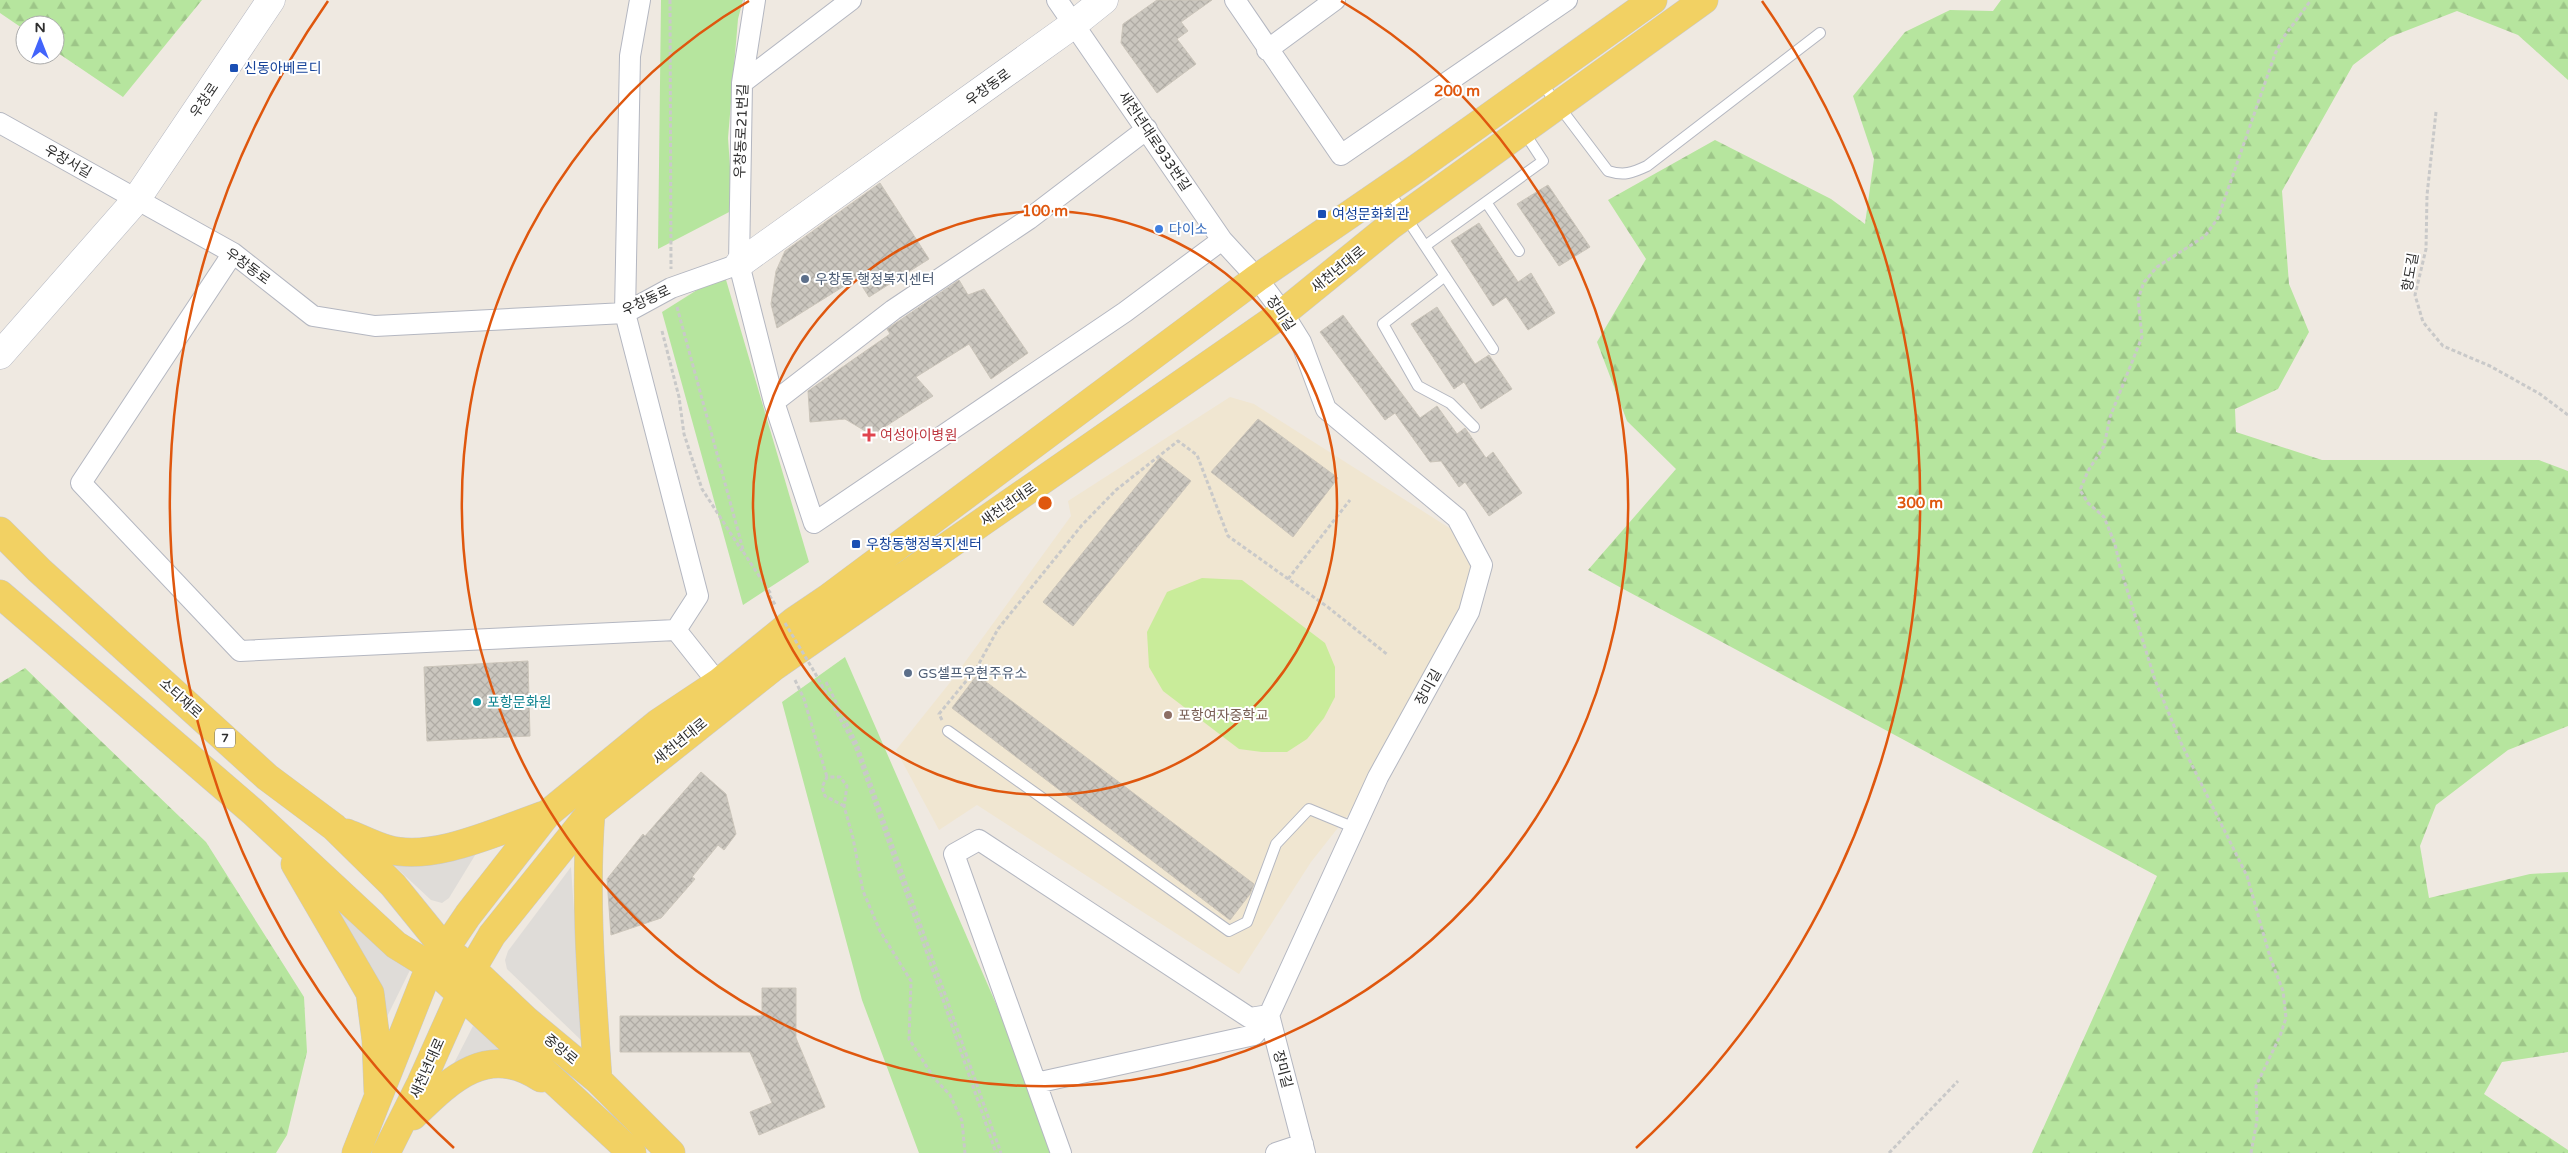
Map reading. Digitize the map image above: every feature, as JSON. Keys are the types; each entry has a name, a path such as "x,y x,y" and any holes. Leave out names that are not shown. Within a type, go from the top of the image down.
{"main road":[{"name":"우창로","path":"0,355 136,200 272,0"},
{"name":"우창동로","path":"739,264 1074,24 1104,0"},
{"name":"새천년대로","path":"356,1153 438,958 472,910 547,814 658,723 718,683 794,621 828,598 1257,278 1387,189 1653,0"},
{"name":"새천년대로","path":"386,1153 399,1130 472,969 492,935 591,812 775,666 1283,313 1406,215 1704,0"},
{"name":"소티재로","path":"0,531 39,570 267,777 334,827 393,885 438,958"},
{"path":"0,594 253,812 396,945 438,958"},
{"path":"591,812 588,852 589,960 598,1080"},
{"path":"334,827 388,850 414,852 440,849 547,814"},
{"path":"267,827 300,870 370,993 376,1040 378,1102"},
{"name":"중앙로","path":"438,958 472,969 526,1020 598,1080 671,1153"},
{"name":"중앙로","path":"438,958 460,996 578,1101 632,1153"},
{"path":"399,1130 446,1083 458,1075 486,1065 500,1064 529,1070 578,1101"}],"street":[{"path":"640,0 630,56 625,313 698,596 676,630"},
{"name":"우창동로21번길","path":"755,0 742,83 739,264 774,402 814,523 1125,312 1222,240"},
{"path":"742,83 852,0"},
{"name":"새천년대로933번길","path":"1056,0 1148,129 1222,240 1257,278"},
{"path":"1235,0 1267,50 1341,155 1567,0"},
{"path":"1267,50 1335,0"},
{"name":"우창서길","path":"0,123 136,200"},
{"path":"774,402 893,310 1029,219 1148,129"},
{"name":"우창동로","path":"136,200 233,253 313,316 375,326 625,313 672,288 739,264"},
{"path":"233,253 81,484 240,651 676,630"},
{"name":"장미길","path":"1257,278 1283,313 1301,342 1326,409 1457,518 1482,565 1469,612 1378,777 1269,1015 1304,1148"},
{"path":"676,630 718,683"},
{"path":"1061,1153 954,854 979,840 1250,1018 1269,1015"},
{"path":"1036,1083 1254,1035 1269,1015"},
{"path":"1276,1153 1304,1148"}],"lane":[{"path":"1540,81 1608,171 1621,175 1633,173 1647,166 1820,34"},
{"path":"1425,246 1543,161 1522,130"},
{"path":"1387,189 1493,349"},
{"path":"1486,202 1519,251"},
{"path":"1445,276 1383,324 1418,386 1450,403 1474,427"},
{"path":"948,731 1229,931 1247,922 1276,844 1309,809 1355,828"}],"path":[{"path":"2251,1153 2257,1120 2256,1086 2286,1018 2283,991 2270,957 2247,876 2186,754 2155,680 2108,526 2104,517 2088,503 2080,490 2088,470 2104,446 2110,418 2142,337 2138,299 2144,282 2157,267 2205,236 2218,218 2274,54 2283,38 2311,0"},
{"name":"항도길","path":"2436,112 2427,195 2426,249 2415,295 2423,322 2443,346 2490,366 2540,394 2568,415"},
{"path":"662,331 678,397 684,434 702,489 731,532 776,608"},
{"path":"948,731 939,714 976,669 998,629 1082,524 1116,490 1178,441 1197,455 1228,536 1388,655"},
{"path":"1288,579 1350,500"},
{"path":"744,553 771,594"},
{"path":"786,623 828,693 855,746 996,1153"},
{"path":"793,676 804,699 827,777 822,787 825,796 844,806"},
{"path":"826,682 857,744 1001,1153"},
{"path":"827,777 840,777 847,786 844,806 853,838 863,891 880,931 911,981 910,1039 934,1078 950,1095 962,1121 965,1153"},
{"path":"1889,1153 1958,1081"}],"shaded area":[{"name":"포항여자중학교","path":"1230,397 1254,404 1462,536 1482,565 1378,777 1311,862 1239,974 977,805 939,830 896,750 952,680 1071,516 1068,501"},
{"path":"477,852 449,898 442,903 431,900 387,859"},
{"path":"571,867 583,1042 507,969 505,960 508,951"},
{"path":"329,897 411,968 382,1027"},
{"path":"473,1026 517,1057 448,1075"}],"green space":[{"path":"0,0 202,0 123,97 65,58 65,15 15,15 15,23 0,13"},
{"path":"661,0 743,0 738,19 728,138 733,210 658,249"},
{"path":"2001,0 2568,0 2568,80 2518,35 2457,11 2390,37 2353,65 2282,191 2289,284 2309,332 2278,389 2235,409 2236,432 2322,460 2539,460 2568,471 2568,726 2508,750 2436,805 2420,846 2429,898 2530,874 2568,872 2568,1052 2502,1062 2484,1094 2568,1150 2568,1153 2032,1153 2157,876 1588,570 1676,469 1627,421 1597,342 1646,259 1608,200 1715,140 1831,199 1865,224 1874,159 1853,96 1905,32 1950,10 1993,11"},
{"path":"724,273 809,562 743,605 662,312"},
{"path":"1202,578 1242,580 1325,643 1335,667 1335,697 1324,718 1307,739 1287,752 1262,752 1239,749 1163,691 1149,667 1147,632 1167,592"},
{"path":"845,657 1061,1153 919,1153 862,1000 782,702"},
{"path":"25,668 206,842 304,997 307,1052 287,1135 276,1153 0,1153 0,683"}],"building":[{"path":"1157,0 1212,0 1181,22 1188,31 1177,39 1196,64 1157,93 1121,43 1123,24"},
{"path":"880,183 929,259 869,297 857,278 777,328 771,304 776,271 785,251"},
{"path":"1548,185 1590,247 1559,266 1517,204"},
{"path":"1479,223 1518,282 1531,273 1555,313 1528,330 1506,297 1493,306 1451,241"},
{"name":"여성아이병원","path":"959,280 968,295 984,289 1028,353 991,379 969,344 916,377 933,396 872,435 845,419 810,422 808,391 890,334 887,329"},
{"path":"1437,307 1475,364 1489,355 1512,389 1481,409 1464,382 1454,389 1411,324"},
{"path":"1343,315 1420,418 1437,406 1457,434 1465,428 1486,458 1493,452 1522,493 1489,516 1465,482 1459,487 1441,461 1430,462 1395,413 1385,420 1320,332"},
{"path":"1258,419 1338,478 1293,537 1211,472"},
{"path":"1160,457 1191,481 1073,626 1043,602"},
{"name":"포항문화원","path":"528,661 530,736 427,741 424,667"},
{"path":"977,675 1254,884 1250,894 1230,920 952,708"},
{"path":"701,772 726,794 736,834 724,850 718,845 692,877 695,879 661,918 611,935 607,879 643,834 645,836"},
{"path":"762,988 796,988 796,1038 825,1107 759,1135 750,1112 772,1103 750,1052 620,1052 620,1016 762,1016"}],"place":[{"name":"신동아베르디","path":"234,68"},
{"name":"여성문화회관","path":"1322,214"},
{"name":"다이소","path":"1159,229"},
{"name":"우창동 행정복지센터","path":"805,279"},
{"name":"여성아이병원","path":"869,435"},
{"name":"우창동행정복지센터","path":"856,544"},
{"name":"GS셀프우현주유소","path":"908,673"},
{"name":"포항문화원","path":"477,702"},
{"name":"포항여자중학교","path":"1168,715"}]}
